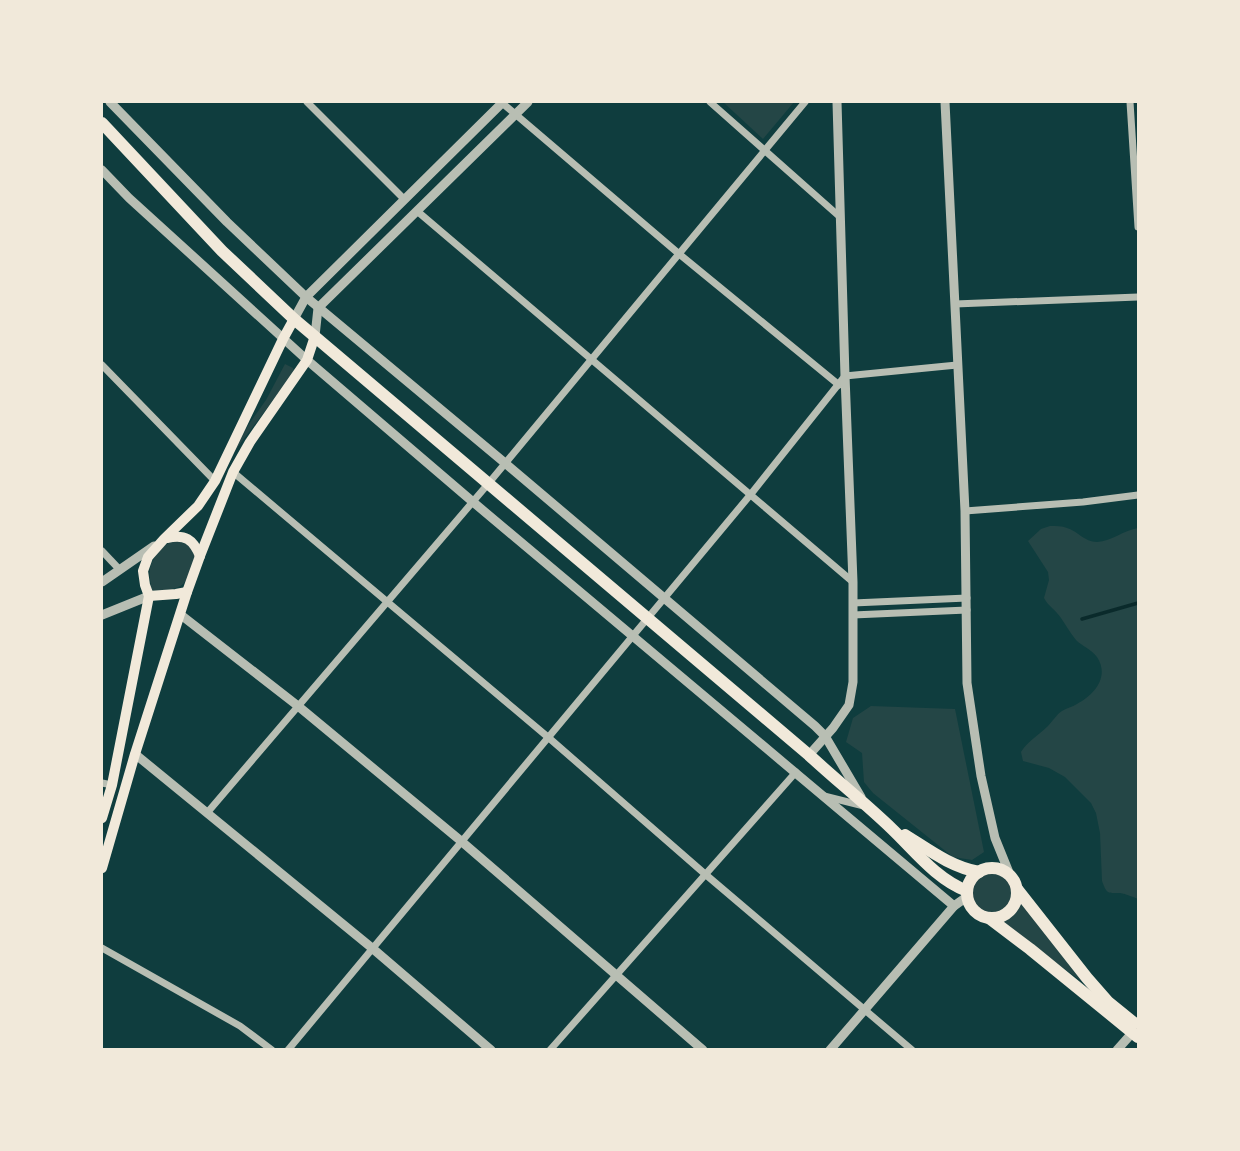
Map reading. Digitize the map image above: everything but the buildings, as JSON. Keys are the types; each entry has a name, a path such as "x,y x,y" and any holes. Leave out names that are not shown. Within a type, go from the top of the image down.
{"main road":[{"path":"102,123 222,251 294,319 809,755 890,827 940,877 967,893"},
{"path":"102,818 107,784 149,596 144,568 148,557 198,506 215,481 294,319"},
{"path":"102,868 187,592 233,472 250,442 307,360 315,336"},
{"path":"164,539 177,536 184,538 196,546 200,556"},
{"path":"149,596 187,592"},
{"path":"890,827 951,864 979,872 995,868 1010,875 1017,889 1087,978 1137,1032"},
{"path":"979,872 973,877 967,893 971,907 1030,948 1137,1032"},
{"path":"989,918 1007,914 1017,898 1017,889"}],"street":[{"path":"110,102 227,222 318,308 665,597 825,737 866,807"},
{"path":"307,102 404,199"},
{"path":"294,319 306,297 502,102 678,253 839,385"},
{"path":"315,336 318,308 528,102"},
{"path":"710,102 840,217"},
{"path":"207,813 473,502 805,102"},
{"path":"809,755 849,705 852,696 853,582 837,102"},
{"path":"944,102 965,511 967,683 981,776 995,838 1010,875"},
{"path":"1130,102 1139,227"},
{"path":"102,170 129,198 307,360 954,906"},
{"path":"416,211 853,582"},
{"path":"955,304 1139,298"},
{"path":"102,365 215,481"},
{"path":"845,376 957,365"},
{"path":"288,1049 751,495 845,376"},
{"path":"233,472 912,1049"},
{"path":"965,511 1139,495"},
{"path":"102,582 164,539"},
{"path":"102,551 120,570"},
{"path":"102,615 149,596"},
{"path":"853,603 967,598"},
{"path":"853,615 967,610"},
{"path":"181,615 298,706 461,841 703,1049"},
{"path":"135,754 491,1049"},
{"path":"550,1049 796,772"},
{"path":"824,795 866,807"},
{"path":"830,1049 967,893"},
{"path":"102,948 240,1026 272,1049"},
{"path":"1117,1049 1137,1032"}],"shaded area":[{"path":"723,102 794,102 763,139"},
{"path":"285,364 293,368 292,375 231,456 266,400"},
{"path":"1050,526 1071,529 1088,540 1097,542 1138,528 1138,899 1122,893 1110,893 1105,888 1102,881 1100,833 1091,803 1065,777 1049,768 1023,761 1021,752 1027,745 1060,713 1089,696 1098,685 1102,672 1097,657 1076,640 1044,598 1049,580 1048,572 1028,541 1041,529"},
{"path":"177,541 189,545 195,556 186,581 171,589 152,591 152,562 168,543"},
{"path":"871,706 955,709 984,852 972,860 953,857 873,793 864,782 862,753 846,742 853,718"},
{"path":"992,871 1000,872 1009,878 1013,889 1012,901 1011,908 997,914 986,914 973,902 971,893 973,884 980,876"},
{"path":"1021,899 1087,985 999,922 1013,914"}],"waterway":[{"path":"1082,619 1138,603"}]}
